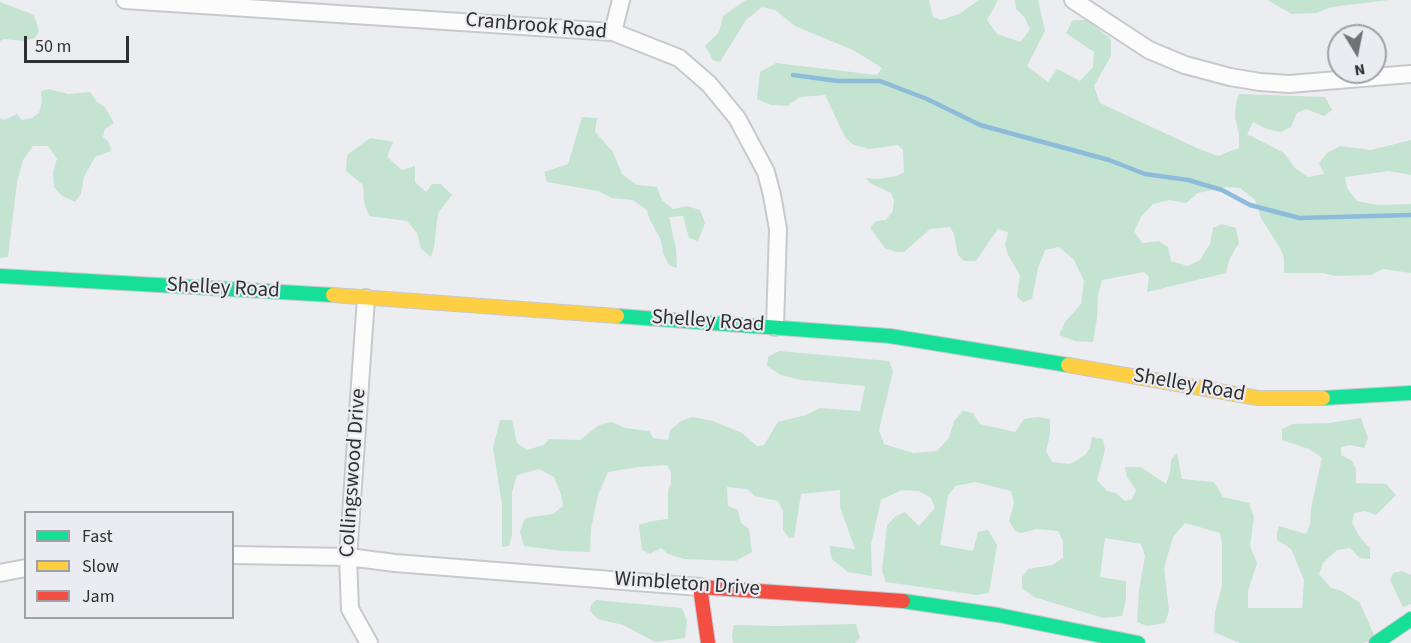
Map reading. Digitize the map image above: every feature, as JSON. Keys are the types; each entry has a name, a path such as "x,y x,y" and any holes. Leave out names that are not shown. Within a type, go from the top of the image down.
{"street":[{"name":"Cranbrook Road","path":"125,0 613,32 679,58 708,84 737,118 766,172 778,229 775,327"},
{"path":"613,32 621,0"},
{"path":"1073,0 1149,50 1185,65 1230,77 1260,82 1296,84 1411,74"},
{"name":"Shelley Road","path":"0,276 366,298 775,327 914,340 1151,378 1258,398 1300,399 1411,393"},
{"name":"Collingswood Drive","path":"366,298 348,557 350,609 369,643"},
{"name":"Wimbleton Drive","path":"234,555 348,557 394,563 700,587 891,599 998,615 1138,643"},
{"path":"0,573 24,568"},
{"path":"700,587 708,643"},
{"path":"1376,643 1411,619"}],"green space":[{"path":"746,0 929,0 933,17 941,20 959,14 979,0 998,0 987,20 997,34 1021,42 1030,29 1025,18 1016,9 1015,0 1038,0 1045,31 1027,66 1048,82 1057,69 1080,81 1093,67 1094,52 1066,33 1073,20 1087,20 1111,39 1111,56 1094,86 1100,103 1218,156 1239,148 1235,117 1239,94 1325,97 1332,110 1324,116 1306,109 1297,113 1291,127 1281,132 1267,129 1253,122 1247,134 1284,153 1295,168 1308,177 1324,174 1319,163 1327,153 1340,146 1371,150 1411,140 1411,175 1389,171 1345,177 1347,188 1357,201 1377,205 1411,204 1411,273 1383,269 1371,275 1335,276 1323,273 1284,273 1284,258 1261,218 1255,200 1240,188 1226,187 1198,193 1186,203 1169,200 1153,204 1141,217 1134,231 1142,243 1159,241 1168,247 1171,261 1188,266 1200,260 1210,244 1213,228 1222,224 1236,228 1239,243 1230,258 1226,273 1147,292 1149,277 1144,272 1102,280 1098,295 1093,342 1075,341 1059,335 1065,322 1081,304 1084,281 1074,260 1059,247 1045,250 1038,268 1032,299 1023,302 1017,297 1020,275 1005,245 1008,232 998,229 976,261 964,261 958,255 954,234 950,227 930,229 904,252 885,248 870,228 876,221 886,220 893,211 894,200 891,193 870,183 866,178 897,176 904,172 903,150 898,145 869,149 852,144 845,137 825,95 800,97 787,106 771,105 757,99 760,72 776,63 877,75 882,68 853,50 795,26 775,10 762,7 746,20 720,62 713,60 705,46 719,32 723,16"},
{"path":"1267,0 1389,0 1332,7 1316,13 1292,14"},
{"path":"0,2 34,15 39,31 35,38 23,41 4,39 0,41"},
{"path":"49,89 68,94 90,92 97,102 105,107 114,123 105,129 103,137 109,142 111,151 95,157 84,177 81,194 75,202 62,196 54,187 53,172 57,159 48,146 33,146 23,160 17,182 8,257 0,258 0,118 4,120 17,114 22,120 32,118 39,113 42,102 41,91"},
{"path":"582,117 597,118 595,132 613,152 622,174 637,185 657,187 662,200 673,209 687,206 700,210 705,223 698,241 689,238 683,216 669,217 676,249 677,268 669,265 663,253 661,240 647,210 633,200 612,198 598,191 547,182 544,172 568,164"},
{"path":"370,138 393,142 387,157 402,170 415,166 415,182 426,192 432,184 441,184 452,195 438,213 431,257 421,249 417,233 407,221 369,216 364,203 363,185 346,171 347,155"},
{"path":"779,351 889,361 893,371 879,430 884,444 913,453 937,451 949,438 954,421 963,411 973,413 980,424 1015,432 1024,419 1038,417 1050,419 1050,435 1046,451 1052,462 1070,464 1085,455 1090,448 1092,437 1103,439 1105,450 1097,480 1107,491 1116,493 1125,501 1132,499 1136,490 1127,477 1125,467 1141,467 1166,484 1171,460 1177,453 1182,479 1214,482 1223,497 1249,503 1254,517 1250,546 1257,563 1248,591 1248,608 1302,608 1304,580 1291,549 1277,540 1277,532 1279,526 1306,534 1310,525 1311,508 1322,458 1309,449 1282,440 1282,429 1293,424 1329,423 1361,418 1368,438 1364,448 1350,445 1341,447 1341,455 1352,461 1356,469 1356,483 1386,484 1396,495 1376,515 1365,511 1354,513 1352,523 1361,539 1370,548 1370,559 1360,558 1350,548 1337,550 1323,563 1319,574 1331,588 1342,591 1360,603 1374,635 1370,641 1363,643 1240,643 1214,632 1215,612 1222,586 1220,533 1185,523 1173,537 1164,568 1169,611 1165,623 1147,626 1137,622 1139,590 1145,556 1141,544 1105,538 1100,577 1126,581 1126,599 1122,616 1103,618 1034,597 1022,588 1022,577 1028,569 1052,565 1063,558 1063,541 1058,531 1036,529 1022,533 1015,531 1009,521 1014,503 1011,491 975,482 955,486 948,496 940,545 973,551 978,532 988,530 997,545 989,593 977,595 886,582 882,571 887,525 896,516 905,512 919,526 935,508 931,498 919,491 902,490 881,500 871,544 872,576 848,572 832,559 830,546 855,549 840,507 840,490 801,494 794,538 789,538 783,530 783,511 778,501 755,496 747,489 727,487 728,506 738,510 741,523 749,529 752,552 736,561 684,559 668,554 661,548 650,554 642,550 639,525 668,519 668,490 671,484 671,472 667,465 608,472 598,495 591,529 590,552 524,546 520,532 525,518 553,514 563,506 554,477 539,469 517,475 512,492 512,535 509,546 502,547 502,505 493,448 500,420 512,420 517,443 527,450 544,445 549,439 580,440 599,425 612,422 625,428 649,431 653,438 668,440 670,430 681,421 692,417 713,421 742,433 757,446 764,445 778,422 806,415 820,408 860,411 865,386 801,380 781,375 767,366 768,357"},
{"path":"1402,571 1411,575 1411,604 1403,607 1390,580 1393,573"},
{"path":"596,600 682,608 687,621 685,638 655,642 623,625 598,619 590,611 591,605"},
{"path":"856,624 860,638 855,643 733,643 732,635 734,625"}],"waterway":[{"path":"793,75 838,81 880,81 927,99 980,125 1109,160 1145,174 1188,180 1222,190 1250,205 1299,218 1411,215"}],"traffic: fast":[{"path":"0,276 333,295"},
{"path":"617,316 890,336 1068,365"},
{"path":"1323,398 1411,393"},
{"path":"903,601 998,615 1138,643"},
{"path":"1376,643 1411,619"}],"traffic: slow":[{"path":"333,295 617,316"},
{"path":"1068,365 1258,398 1323,398"}],"traffic: jam":[{"path":"708,643 700,587 903,601"}]}
